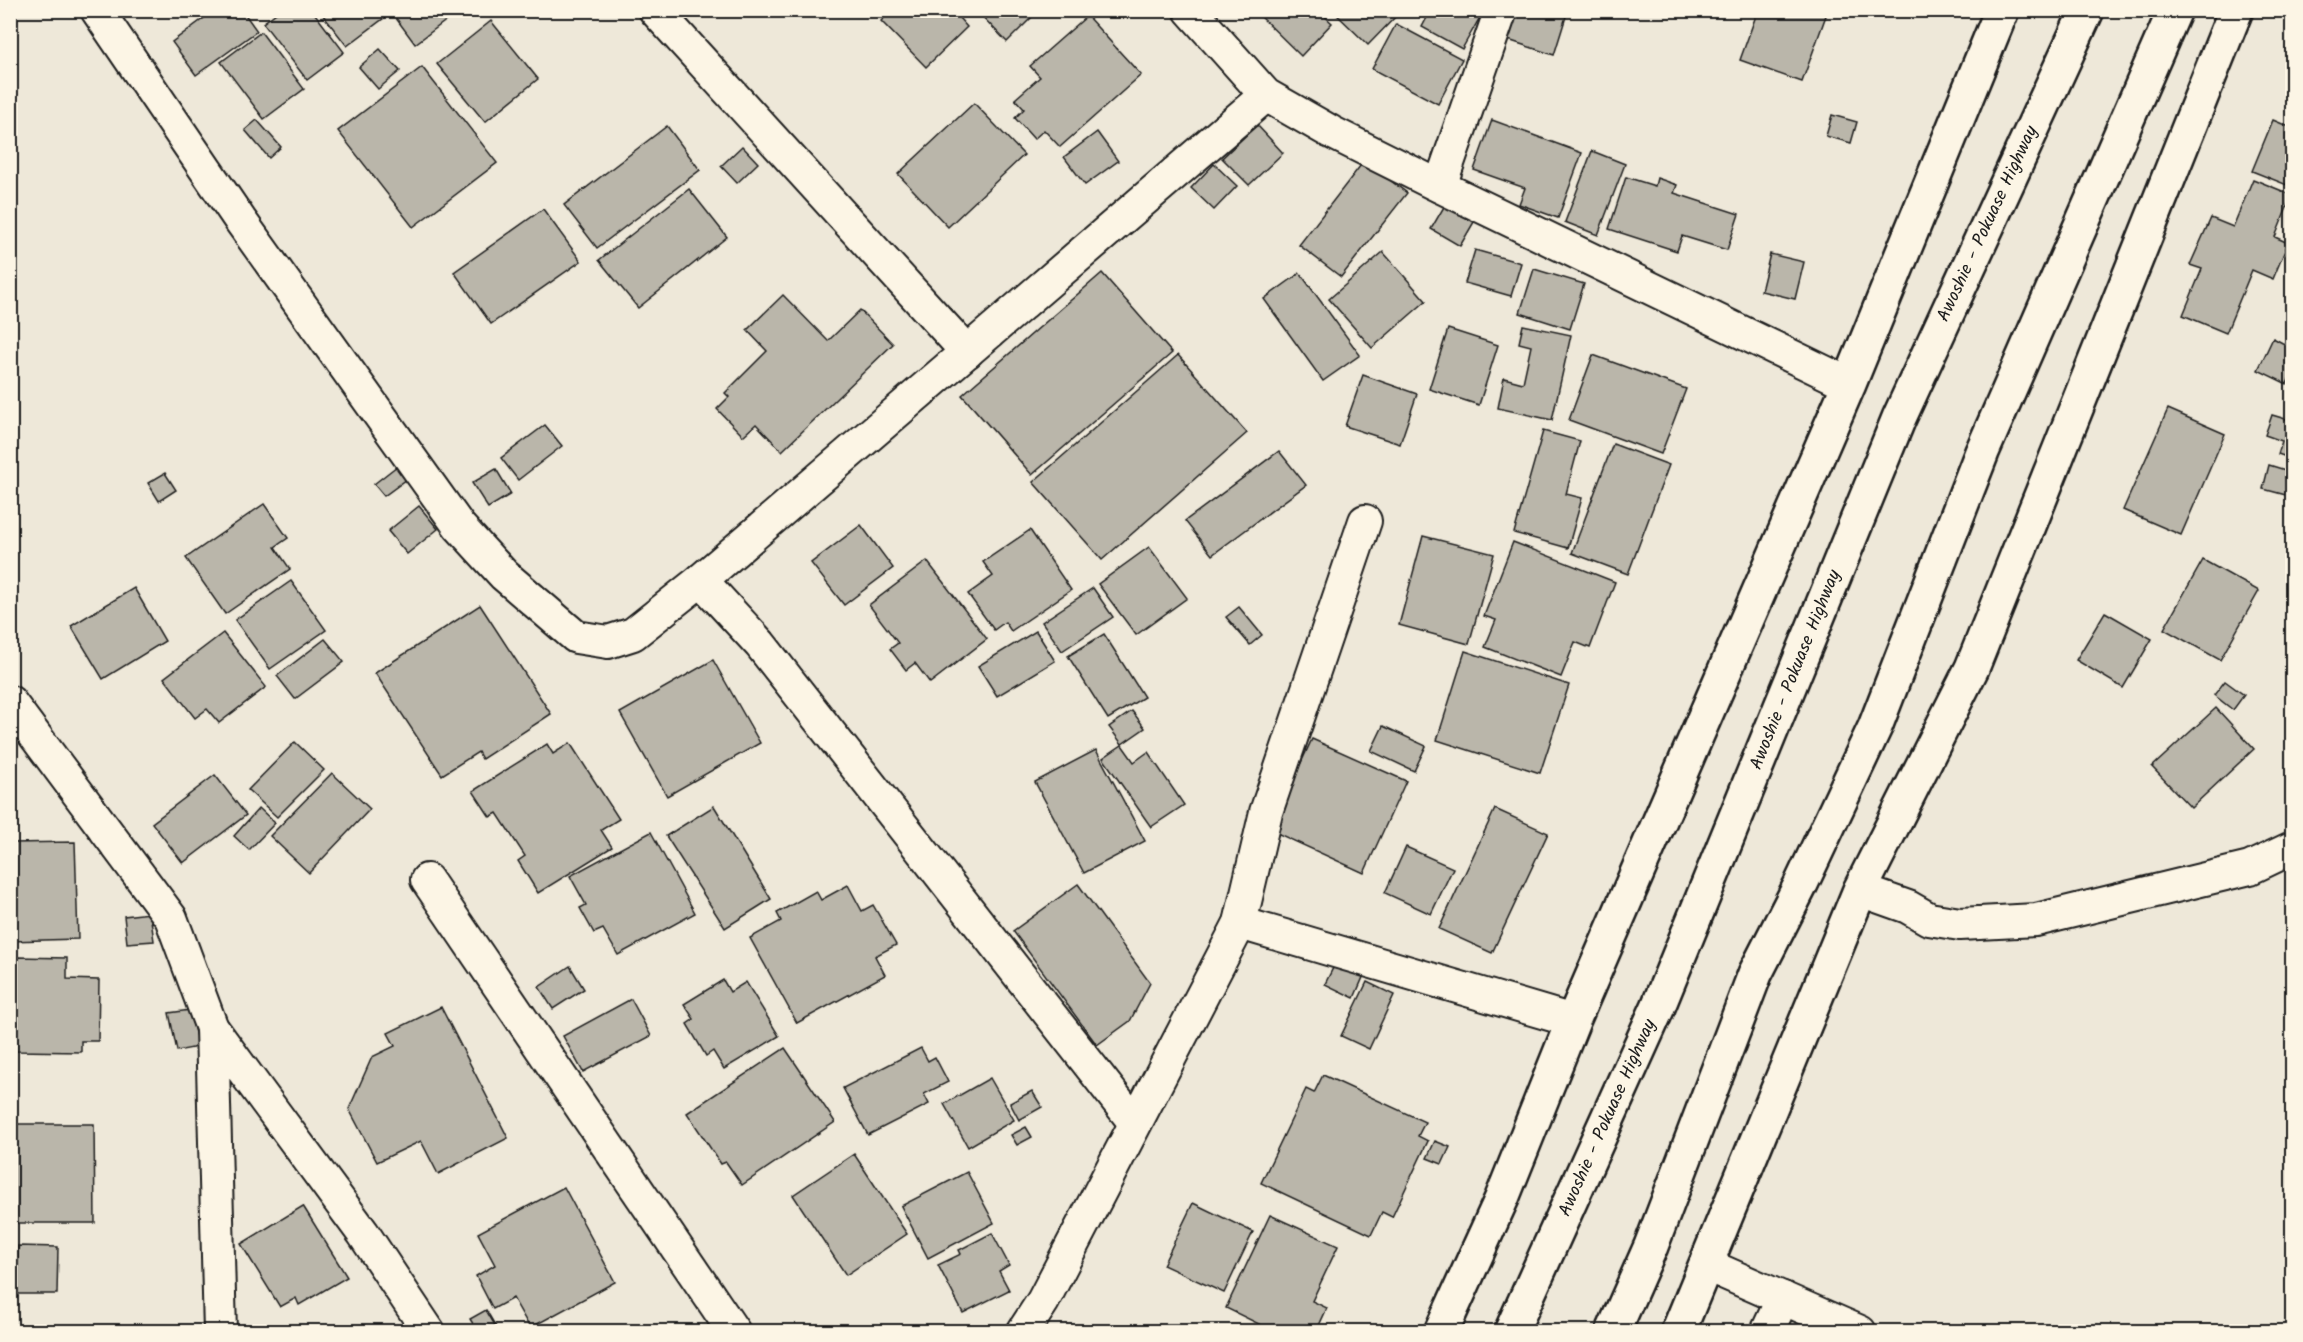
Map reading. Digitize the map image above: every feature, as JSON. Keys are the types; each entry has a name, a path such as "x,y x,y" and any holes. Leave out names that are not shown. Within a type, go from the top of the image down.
{"street":[{"path":"97,10 240,220 459,526 504,575 576,637 608,642 633,634 701,580 1266,95"},
{"path":"655,10 967,352"},
{"path":"1190,10 1266,95 1331,132 1849,384"},
{"path":"1440,186 1501,10"},
{"path":"1441,1332 1502,1198 1573,1021 1849,384 2002,10"},
{"name":"Awoshie - Pokuase Highway","path":"1510,1332 1658,1007 1899,418 2087,10"},
{"path":"1613,1332 1652,1246 1755,974 1800,886 1875,727 1982,452 2175,10"},
{"path":"1678,1332 1860,890 1972,668 2236,10"},
{"path":"1023,1332 1043,1301 1240,923 1266,812 1365,521"},
{"path":"701,580 760,644 1135,1123"},
{"path":"10,702 171,918 212,1028 363,1233 429,1332"},
{"path":"1860,890 1908,907 1929,919 1960,924 2036,920 2250,868 2292,848"},
{"path":"427,880 734,1332"},
{"path":"1240,923 1573,1021"},
{"path":"212,1028 220,1332"},
{"path":"1707,1265 1860,1332"},
{"path":"1767,1332 1783,1298"}],"building":[{"path":"215,10 242,10 257,31 196,75 172,42"},
{"path":"280,10 312,10 344,52 307,80 263,23"},
{"path":"319,10 378,10 384,18 347,46"},
{"path":"390,10 460,10 415,44"},
{"path":"892,10 952,10 967,27 926,67 881,21"},
{"path":"976,10 1039,10 1007,42"},
{"path":"1254,10 1318,10 1332,23 1301,56"},
{"path":"1332,10 1402,10 1368,45"},
{"path":"1431,10 1484,10 1462,49 1422,27"},
{"path":"1518,10 1568,10 1554,55 1508,40"},
{"path":"1758,10 1828,10 1802,82 1740,60"},
{"path":"1087,16 1141,75 1060,147 1044,130 1034,139 1015,118 1024,109 1015,99 1040,77 1030,66"},
{"path":"491,21 538,79 485,122 437,64"},
{"path":"1396,24 1462,59 1438,104 1372,69"},
{"path":"261,32 304,89 264,119 221,62"},
{"path":"380,49 400,71 378,89 359,67"},
{"path":"422,67 497,163 413,227 338,131"},
{"path":"974,103 1024,155 948,227 898,174"},
{"path":"1832,115 1857,122 1851,143 1826,136"},
{"path":"257,120 281,147 269,158 245,130"},
{"path":"1492,120 1582,153 1558,218 1519,204 1525,188 1474,170"},
{"path":"2273,120 2292,128 2292,187 2252,171"},
{"path":"1257,125 1283,153 1249,185 1222,158"},
{"path":"667,126 700,170 597,248 564,205"},
{"path":"1097,132 1118,161 1085,185 1064,157"},
{"path":"742,146 758,163 737,183 721,166"},
{"path":"1592,151 1625,164 1598,235 1565,222"},
{"path":"1364,161 1407,193 1341,277 1299,245"},
{"path":"1214,164 1237,186 1214,210 1191,188"},
{"path":"1626,177 1655,186 1657,178 1677,185 1674,193 1739,214 1727,250 1682,236 1677,251 1609,229"},
{"path":"2253,179 2292,195 2275,237 2288,243 2273,279 2252,270 2226,333 2183,315 2202,269 2190,265 2211,218 2233,227"},
{"path":"689,189 727,237 638,308 599,260"},
{"path":"1445,205 1474,222 1460,246 1431,229"},
{"path":"543,209 581,261 491,324 454,272"},
{"path":"1475,250 1521,263 1511,296 1465,283"},
{"path":"1383,252 1426,301 1372,348 1329,299"},
{"path":"1770,254 1804,262 1795,299 1761,291"},
{"path":"1534,269 1584,284 1570,329 1520,313"},
{"path":"1102,273 1172,353 1032,475 962,395"},
{"path":"1300,273 1360,355 1323,381 1264,299"},
{"path":"783,295 828,341 860,310 893,344 782,451 756,424 743,436 717,409 729,397 725,393 767,351 747,330"},
{"path":"1523,325 1571,335 1552,420 1498,408 1504,378 1523,383 1531,346 1519,343"},
{"path":"1448,329 1498,345 1479,405 1429,389"},
{"path":"2273,338 2292,348 2292,373 2287,384 2258,370"},
{"path":"1178,355 1247,433 1102,560 1033,482"},
{"path":"1593,355 1686,389 1661,454 1569,420"},
{"path":"1363,375 1417,394 1400,444 1345,426"},
{"path":"2168,409 2225,434 2181,535 2123,510"},
{"path":"2292,409 2292,459 2278,454 2282,441 2265,435 2272,415 2289,420"},
{"path":"545,425 562,446 518,480 501,458"},
{"path":"1543,431 1580,441 1566,494 1582,498 1568,548 1514,533"},
{"path":"1613,444 1669,465 1628,574 1572,553"},
{"path":"1279,451 1306,485 1212,555 1185,521"},
{"path":"2269,465 2292,472 2286,495 2263,489"},
{"path":"397,466 407,479 384,496 374,484"},
{"path":"496,469 511,494 488,508 472,483"},
{"path":"165,473 176,490 159,501 148,483"},
{"path":"264,504 288,538 275,547 290,569 225,614 186,558"},
{"path":"419,506 438,529 407,554 388,531"},
{"path":"861,525 893,568 844,605 811,563"},
{"path":"1030,530 1071,590 1011,631 1005,622 994,630 968,594 993,576 983,562"},
{"path":"1423,536 1494,554 1469,644 1399,625"},
{"path":"1513,542 1615,582 1590,648 1575,642 1561,677 1485,647 1496,620 1484,616"},
{"path":"1149,547 1187,598 1136,635 1098,584"},
{"path":"2203,560 2259,591 2220,660 2164,629"},
{"path":"927,561 987,639 930,683 915,663 906,670 890,649 898,643 869,605"},
{"path":"291,581 326,630 270,669 235,620"},
{"path":"134,588 165,641 103,679 71,626"},
{"path":"1093,588 1113,617 1062,651 1042,622"},
{"path":"480,605 551,714 482,759 478,752 442,775 375,673"},
{"path":"1239,607 1262,635 1250,645 1226,617"},
{"path":"2105,612 2152,639 2123,688 2076,660"},
{"path":"1036,631 1055,661 997,696 978,666"},
{"path":"223,633 266,687 219,723 207,709 195,718 164,678"},
{"path":"1104,634 1144,697 1108,719 1068,656"},
{"path":"325,639 344,662 295,699 277,676"},
{"path":"1465,651 1569,685 1540,773 1437,740"},
{"path":"713,660 760,743 667,796 620,713"},
{"path":"2225,681 2244,695 2233,710 2214,695"},
{"path":"2216,708 2254,749 2191,808 2152,767"},
{"path":"1132,711 1145,728 1122,744 1109,727"},
{"path":"1383,726 1426,746 1414,771 1371,751"},
{"path":"1312,739 1406,781 1364,873 1270,830"},
{"path":"295,742 324,770 277,817 248,790"},
{"path":"570,743 619,819 601,830 612,847 538,893 518,861 525,856 497,813 490,817 473,791 547,744 553,754"},
{"path":"1122,745 1134,762 1148,752 1184,805 1151,827 1103,758"},
{"path":"1096,750 1145,841 1084,873 1035,782"},
{"path":"332,773 370,809 309,873 270,836"},
{"path":"215,775 246,815 183,863 152,823"},
{"path":"714,806 771,899 725,928 666,836"},
{"path":"259,808 275,823 249,850 234,836"},
{"path":"1495,809 1548,833 1492,953 1439,929"},
{"path":"651,832 695,913 618,955 603,929 594,933 580,908 586,905 570,876"},
{"path":"75,842 78,939 10,941 10,843"},
{"path":"1406,847 1453,868 1431,914 1385,893"},
{"path":"1078,884 1150,983 1130,1021 1097,1045 1013,931"},
{"path":"848,885 862,911 873,905 896,945 875,956 885,975 797,1023 750,938 781,921 777,913 816,891 821,900"},
{"path":"150,913 154,941 127,943 124,916"},
{"path":"17,957 67,958 67,979 99,980 98,1041 81,1041 81,1052 16,1051 16,1038 10,1038 10,996 16,996"},
{"path":"1336,962 1364,975 1354,998 1325,984"},
{"path":"570,966 584,989 553,1009 539,987"},
{"path":"723,980 730,992 746,982 779,1036 724,1069 713,1051 706,1056 687,1024 694,1019 684,1004"},
{"path":"1367,982 1394,995 1369,1049 1341,1036"},
{"path":"631,999 651,1036 583,1072 563,1036"},
{"path":"441,1007 508,1138 438,1174 421,1141 377,1162 349,1109 372,1057 395,1046 388,1033"},
{"path":"190,1010 198,1047 177,1051 169,1013"},
{"path":"785,1048 835,1122 742,1185 726,1162 721,1164 687,1113"},
{"path":"921,1048 928,1061 935,1057 948,1082 924,1094 929,1104 868,1135 843,1088"},
{"path":"1323,1075 1425,1122 1418,1136 1428,1141 1392,1217 1382,1212 1371,1235 1261,1183 1306,1089 1314,1093"},
{"path":"990,1078 1014,1120 968,1147 944,1104"},
{"path":"1032,1091 1042,1107 1019,1120 1010,1103"},
{"path":"12,1124 94,1124 95,1223 12,1223"},
{"path":"1026,1127 1032,1137 1017,1145 1011,1135"},
{"path":"1435,1141 1450,1147 1442,1164 1427,1158"},
{"path":"854,1154 907,1234 846,1275 793,1195"},
{"path":"967,1172 994,1223 928,1258 901,1206"},
{"path":"564,1187 615,1282 530,1328 513,1298 493,1309 476,1276 495,1265 478,1233"},
{"path":"1193,1203 1253,1232 1224,1293 1163,1265"},
{"path":"303,1206 347,1277 299,1305 296,1298 280,1307 241,1244"},
{"path":"1270,1215 1338,1246 1312,1301 1327,1308 1316,1332 1275,1332 1226,1308"},
{"path":"992,1233 1009,1265 999,1271 1009,1290 963,1313 938,1265 961,1254 959,1250"},
{"path":"18,1246 58,1247 57,1294 17,1294"},
{"path":"486,1310 499,1332 478,1332 470,1319"}]}
